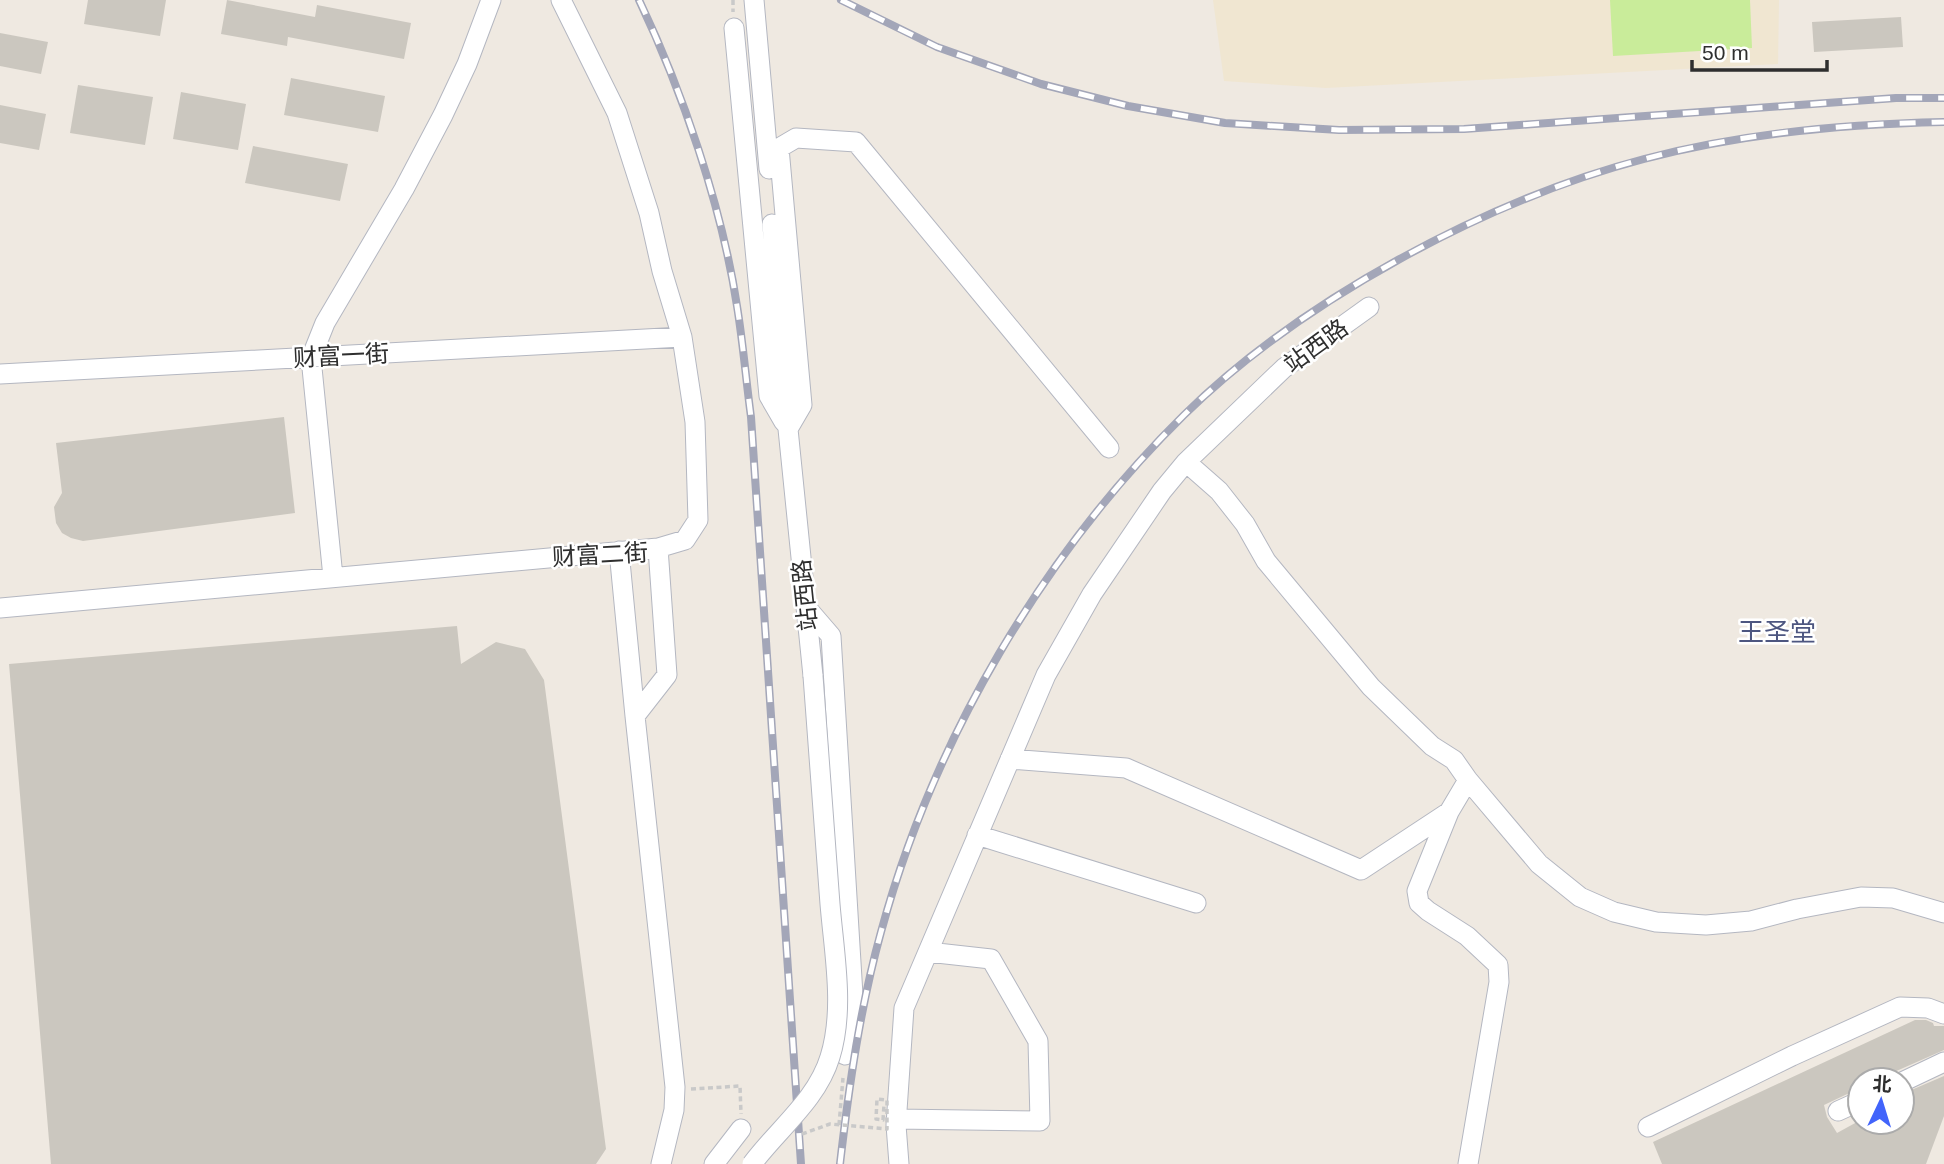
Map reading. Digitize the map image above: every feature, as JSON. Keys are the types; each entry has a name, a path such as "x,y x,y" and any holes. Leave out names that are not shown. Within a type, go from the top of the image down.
{"street":[{"path":"332,577 311,358 325,323 404,189 443,115 467,64 491,0"},
{"path":"561,0 617,113 649,213 662,271 682,337 695,422 698,520 685,540 658,548"},
{"name":"站西路","path":"752,1164 820,1080 830,1059 835,1035 835,967 813,676 788,429 754,0"},
{"path":"734,28 769,396 788,429 802,405 779,148 796,138 856,142 1109,448"},
{"name":"站西路","path":"899,1164 890,1112 904,1008 1046,675 1092,594 1162,491 1186,462 1284,368 1369,307"},
{"name":"财富一街","path":"0,374 682,337"},
{"path":"1186,462 1219,491 1245,524 1266,561 1371,687 1432,746 1454,760 1539,864 1580,897 1615,912 1656,922 1706,925 1751,921 1861,897 1894,898 1944,913"},
{"name":"财富二街","path":"0,608 658,548 667,675 635,716"},
{"path":"619,551 675,1090 674,1110 661,1164"},
{"path":"806,607 831,636 853,995 845,1055"},
{"path":"1010,759 1126,768 1361,870 1449,812"},
{"path":"1468,780 1449,812 1417,891 1419,903 1467,936 1498,965 1499,982 1468,1164"},
{"path":"977,835 1196,903"},
{"path":"890,1112 1040,1121 1038,1041 991,960 928,952"},
{"path":"1648,1127 1792,1056 1900,1007 1928,1008 1944,1014"},
{"path":"1916,1075 1944,1062"},
{"path":"1838,1111 1846,1107"},
{"path":"714,1164 741,1129"}],"path":[{"path":"839,1125 845,1055"},
{"path":"675,1090 740,1086 741,1129"},
{"path":"800,1135 830,1124 887,1129 887,1100 877,1099 876,1119 883,1120 890,1112"}],"shaded area":[{"path":"1213,0 1779,0 1778,64 1326,88 1224,81"}],"green space":[{"path":"1610,0 1750,0 1752,48 1613,56"}],"building":[{"path":"88,0 166,0 160,36 84,24"},
{"path":"227,0 315,17 317,5 411,23 404,59 288,37 287,46 221,34"},
{"path":"1901,17 1903,47 1814,52 1812,22"},
{"path":"0,33 48,42 41,74 0,66"},
{"path":"291,78 385,96 378,132 284,115"},
{"path":"78,85 153,97 145,145 70,133"},
{"path":"181,92 246,104 238,150 173,139"},
{"path":"0,105 46,114 39,150 0,143"},
{"path":"253,146 348,164 340,201 245,183"},
{"path":"284,417 295,513 83,541 62,533 56,523 54,507 62,493 56,443"},
{"path":"457,626 461,664 496,642 525,649 544,680 606,1149 596,1164 51,1164 9,664"},
{"path":"1915,1020 1926,1020 1934,1026 1944,1026 1944,1050 1908,1066 1846,1066 1846,1095 1824,1105 1827,1117 1837,1133 1846,1128 1846,1136 1916,1136 1916,1088 1944,1076 1944,1116 1926,1164 1662,1164 1653,1142"}],"railway":[{"path":"639,0 685,110 711,189 739,320 751,417 801,1164"},
{"path":"841,0 937,47 1041,84 1128,106 1225,123 1339,130 1464,129 1896,98 1944,98"},
{"path":"840,1164 867,989 903,860 930,790 999,654 1040,589 1084,527 1184,415 1231,373 1339,295 1460,228 1522,200 1644,159 1755,136 1868,125 1944,122"}],"district":[{"name":"王圣堂","path":"1777,632"}]}
